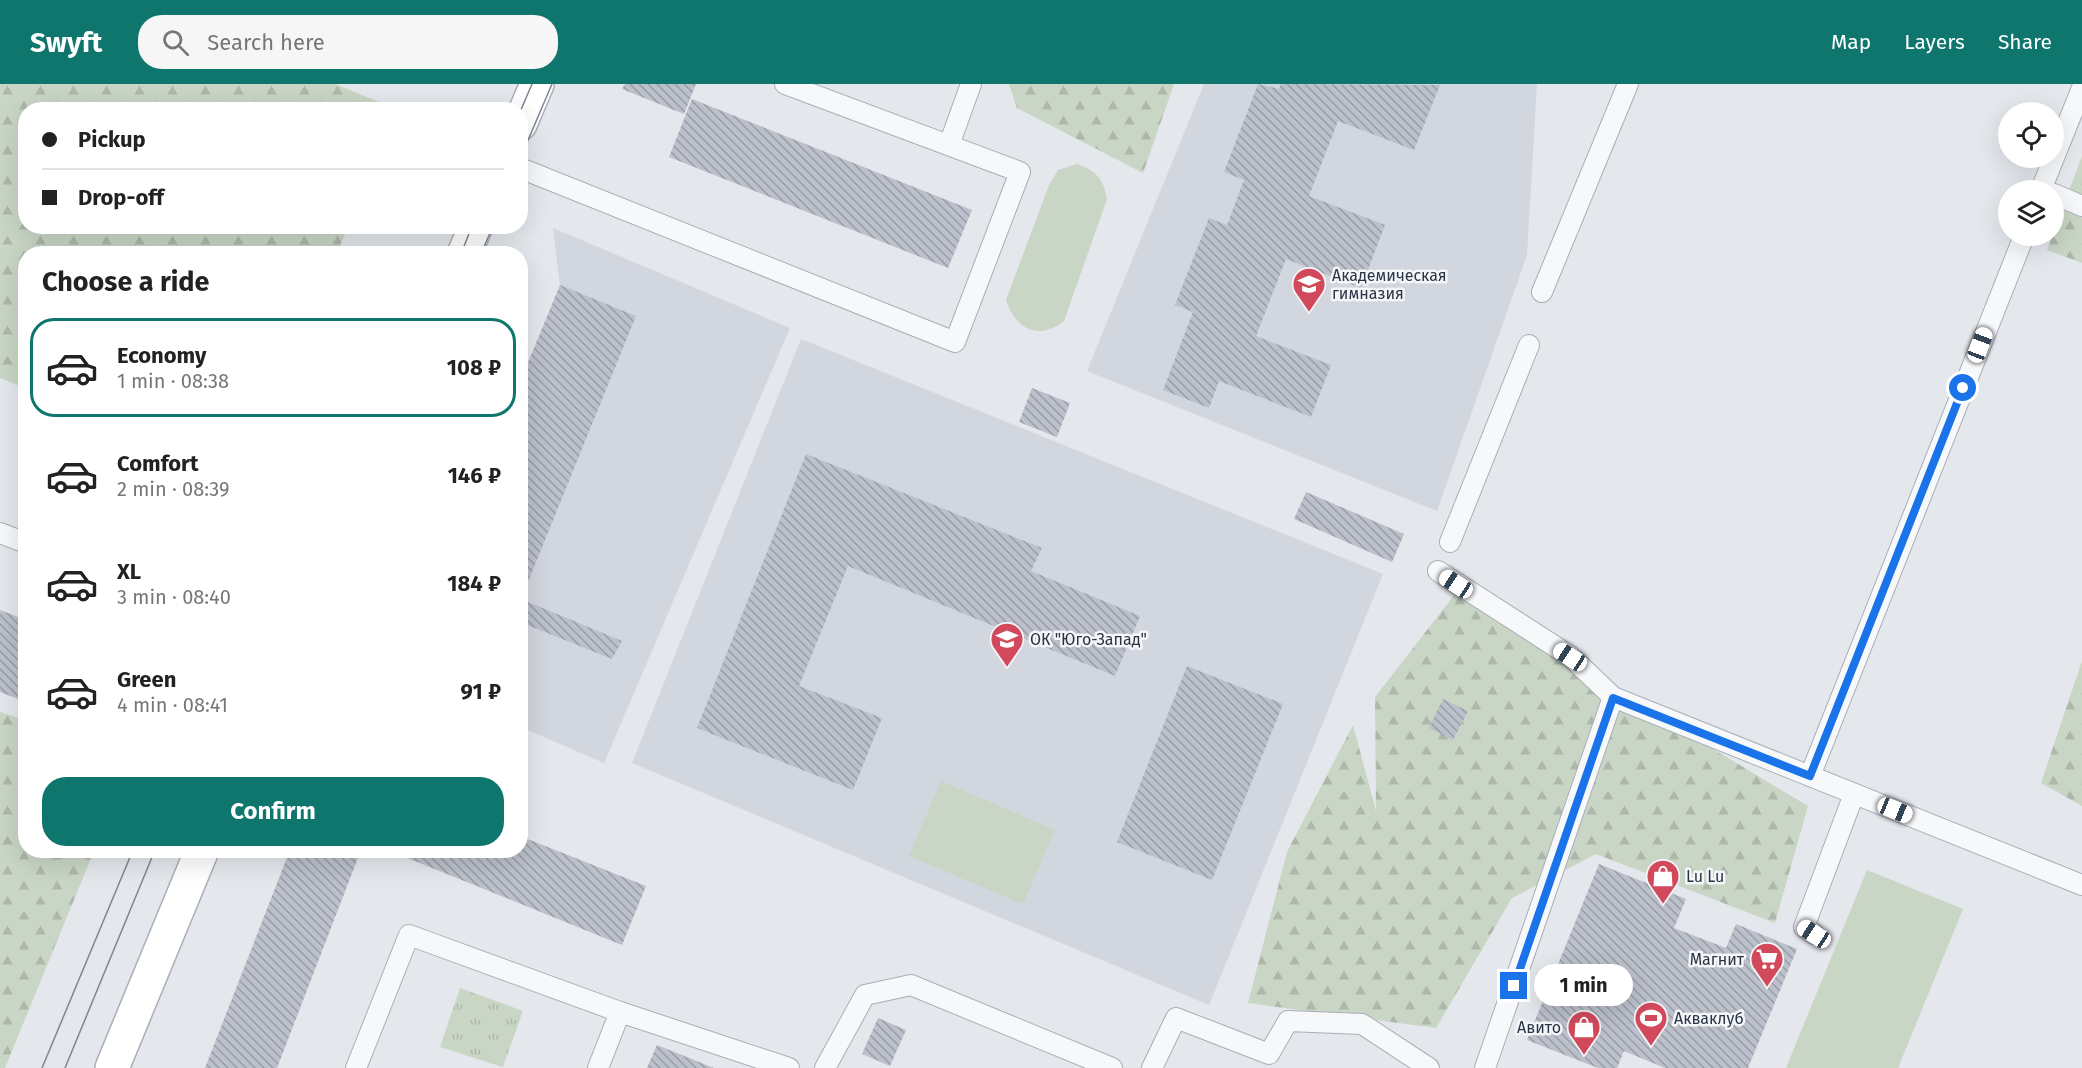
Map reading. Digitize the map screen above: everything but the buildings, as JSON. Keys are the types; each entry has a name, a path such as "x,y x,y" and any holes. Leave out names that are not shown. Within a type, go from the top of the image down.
{"main road":[{"path":"528,105 537,84"},
{"path":"112,1068 199,858"}],"lane":[{"path":"528,171 955,342 1020,172 785,84"},
{"path":"949,145 971,84"},
{"path":"1542,292 1628,84"},
{"path":"2049,180 2082,87"},
{"path":"2064,199 2082,206"},
{"path":"1810,776 2020,246"},
{"path":"1450,542 1528,345"},
{"path":"0,533 18,540"},
{"path":"1437,571 1570,657 1613,698 2082,885"},
{"path":"1485,1068 1613,698"},
{"path":"1814,934 1804,927 1854,794"},
{"path":"356,1068 409,935 620,1012 789,1068"},
{"path":"825,1068 865,994 911,985 1112,1068"},
{"path":"598,1068 620,1012"},
{"path":"1152,1068 1176,1017 1269,1054 1288,1021 1362,1024 1429,1068"}],"shaded area":[{"name":"Академическая гимназия","path":"1204,84 1537,84 1527,255 1437,511 1087,371"},
{"path":"553,228 790,328 604,763 528,730 528,365 560,286"},
{"name":"ОК \"Юго-Запад\"","path":"801,339 1383,574 1209,1005 632,763"}],"green space":[{"path":"0,84 335,84 379,102 18,102 18,234 345,234 340,246 18,246 18,385 0,378"},
{"path":"1009,84 1174,84 1143,173 1017,108"},
{"path":"2082,156 2082,263 2047,250 2048,246 2064,246 2064,204"},
{"path":"1077,164 1098,177 1107,199 1064,321 1046,330 1029,329 1015,318 1006,300 1049,185 1058,170"},
{"path":"1455,594 1808,806 1775,923 1596,854 1512,898 1436,1028 1248,1003 1287,852 1353,725 1376,811 1375,697"},
{"path":"2082,661 2082,806 2041,783"},
{"path":"0,712 18,718 18,858 91,858 5,1068 0,1068"},
{"path":"941,781 1055,830 1023,904 909,856"},
{"path":"1867,870 1963,909 1898,1068 1786,1068"},
{"path":"460,988 523,1011 503,1067 440,1047"}],"tram line":[{"path":"524,102 532,84"},
{"path":"528,140 552,84"},
{"path":"464,246 469,234"},
{"path":"484,246 490,234"},
{"path":"42,1068 130,858"},
{"path":"65,1068 152,858"}],"place":[{"name":"Академическая гимназия","path":"1309,313"},
{"name":"ОК \"Юго-Запад\"","path":"1007,668"},
{"name":"Lu Lu","path":"1663,905"},
{"name":"Магнит","path":"1767,988"},
{"name":"Акваклуб","path":"1651,1047"},
{"name":"Авито","path":"1584,1056"}],"route":[{"path":"1514,986 1613,698 1810,776 1963,388"}]}
